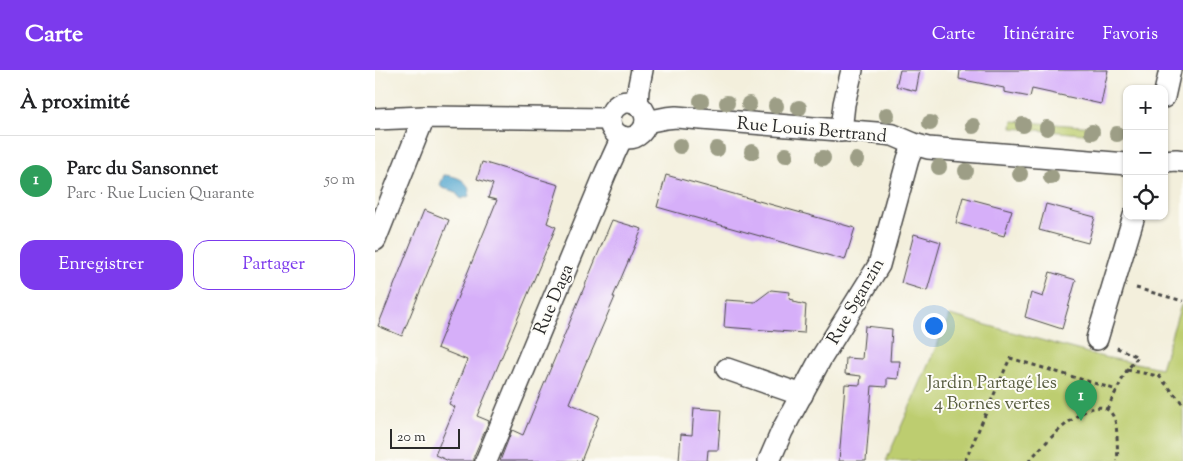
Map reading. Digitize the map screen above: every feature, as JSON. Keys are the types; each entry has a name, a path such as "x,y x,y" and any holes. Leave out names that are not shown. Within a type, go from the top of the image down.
{"street":[{"path":"641,114 631,103 620,104 615,108 610,119 614,132 627,138 638,135 644,127 638,90 642,70"},
{"path":"841,130 844,104 852,70"},
{"path":"1167,85 1170,70"},
{"name":"Rue Louis Bertrand","path":"641,114 666,118 676,117 893,135 928,148 1123,164"},
{"path":"375,119 424,117 610,119"},
{"path":"375,240 424,117"},
{"name":"Rue Daga","path":"486,461 606,172 623,137"},
{"name":"Rue Sganzin","path":"769,461 782,431 821,360 879,265 908,159 914,144"},
{"path":"1168,161 1183,161"},
{"path":"1097,339 1133,220"},
{"path":"727,369 802,395"}],"path":[{"path":"1114,282 1183,301"},
{"path":"1097,339 1138,357 1127,370 1107,409"},
{"path":"965,461 1010,358 1117,390"},
{"path":"1127,370 1159,376 1183,404"},
{"path":"1029,461 1042,445 1067,424 1086,410 1098,407 1107,409 1114,418 1118,461"}],"green space":[{"path":"1013,121 1095,127 1095,135 1012,128"},
{"name":"Jardin Partagé les 4 Bornes vertes","path":"1181,305 1183,306 1183,461 886,461 950,315 1099,356 1161,368"}],"water":[{"path":"444,175 462,180 468,187 469,196 461,199 454,191 442,188 440,185"}],"building":[{"path":"900,70 920,70 916,91 896,86"},
{"path":"960,70 1108,70 1101,104 1032,89 1030,97 1004,92 1004,88 959,79"},
{"path":"482,162 559,185 547,223 556,227 477,416 489,421 474,456 474,461 449,461 435,455 455,407 449,404 467,360 437,348 497,200 488,198 493,184 477,179"},
{"path":"666,175 855,228 845,260 657,207"},
{"path":"963,197 1012,210 1004,236 956,223"},
{"path":"1046,204 1095,217 1088,243 1039,230"},
{"path":"424,210 449,220 402,336 378,326"},
{"path":"612,220 642,229 569,403 599,416 581,461 500,461 512,430 523,435"},
{"path":"914,234 941,242 927,291 901,283"},
{"path":"1050,272 1076,280 1062,329 1025,317 1031,293 1043,297"},
{"path":"771,290 790,292 789,299 806,305 804,333 724,327 726,300 755,302"},
{"path":"865,326 892,329 890,361 900,361 898,379 887,378 887,387 872,386 866,461 839,461 845,384 860,385 861,376 845,374 846,358 862,359"},
{"path":"694,408 721,410 718,450 708,450 707,461 679,461 681,434 692,435"}],"place":[{"name":"Parc du Sansonnet","path":"1081,421"}]}
